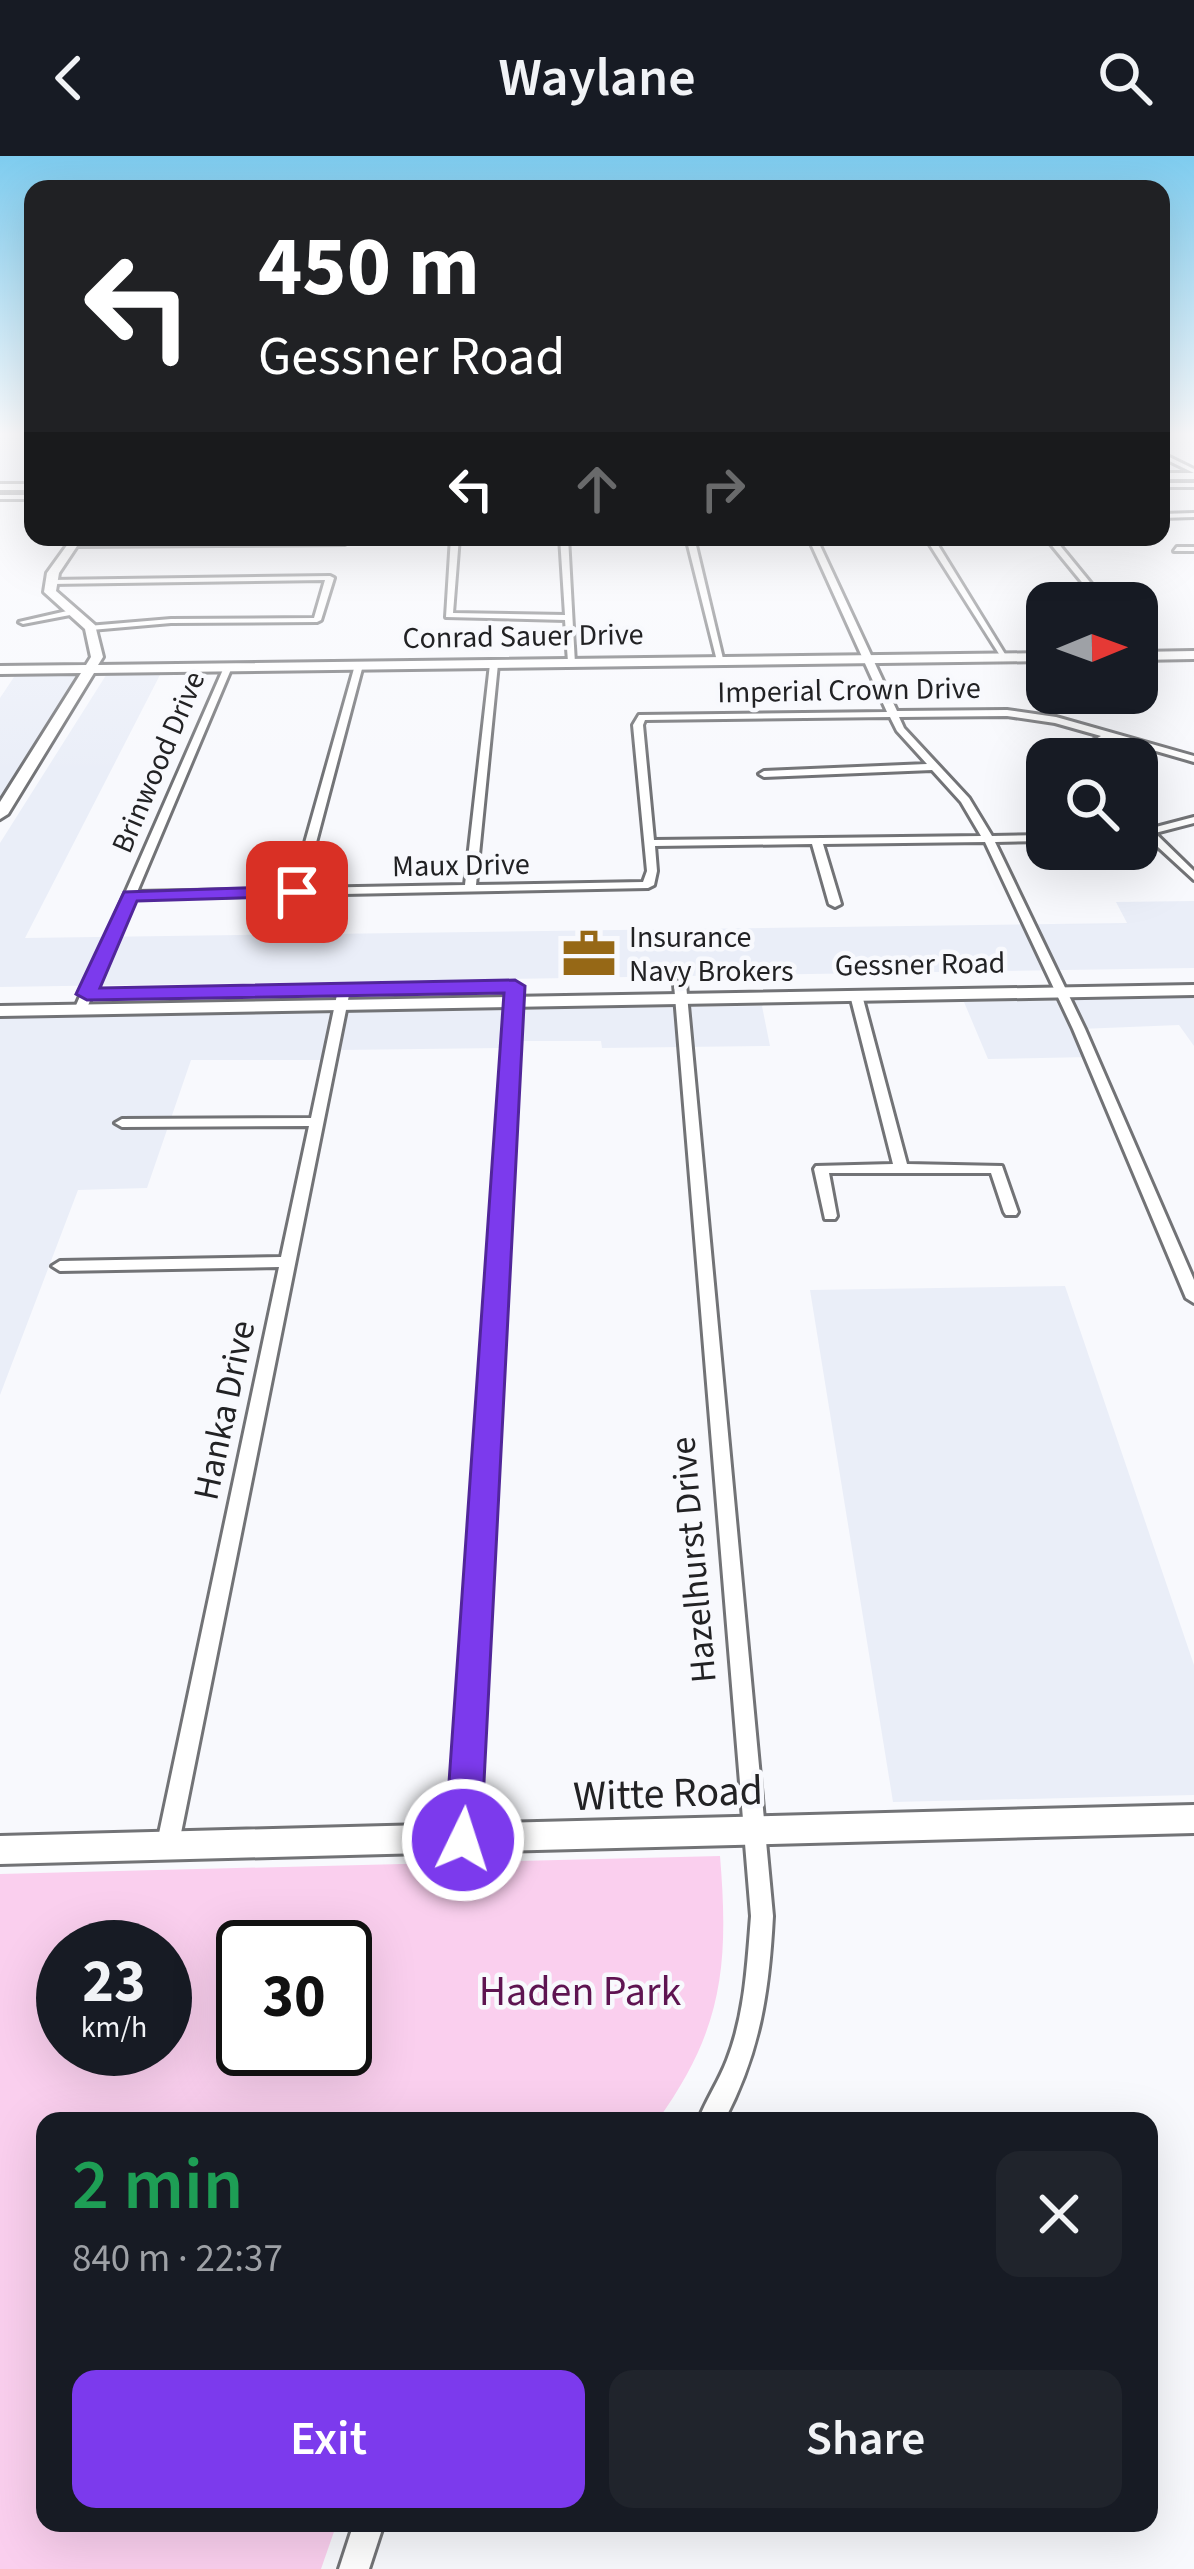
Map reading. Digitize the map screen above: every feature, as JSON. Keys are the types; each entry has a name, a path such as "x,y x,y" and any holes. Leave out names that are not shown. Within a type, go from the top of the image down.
{"street":[{"path":"51,582 330,578 317,620 171,621 92,628 55,602 51,582 71,549"},
{"path":"453,549 449,615 569,618"},
{"path":"565,549 572,662"},
{"path":"693,549 721,661"},
{"path":"817,549 892,713 932,767 965,800 989,840 1058,985 1194,1298"},
{"path":"936,549 1005,657"},
{"path":"1058,549 1086,582"},
{"path":"1177,549 1194,549"},
{"path":"23,622 67,613"},
{"path":"0,814 90,669 98,646 92,628"},
{"path":"1158,653 1194,655"},
{"name":"Conrad Sauer Drive","path":"0,670 1026,657"},
{"path":"470,889 494,664"},
{"path":"297,892 358,665"},
{"name":"Brinwood Drive","path":"83,1002 228,667"},
{"name":"Imperial Crown Drive","path":"651,843 638,725 642,717 1007,712 1194,759"},
{"path":"1104,738 1110,735"},
{"path":"764,774 932,767"},
{"path":"1158,833 1194,820"},
{"path":"651,843 1026,839"},
{"path":"817,842 835,904"},
{"path":"1158,842 1194,877"},
{"name":"Maux Drive","path":"130,896 648,884 651,843"},
{"name":"Gessner Road","path":"681,992 856,995 1194,975"},
{"name":"Gessner Road","path":"0,996 83,1002 1058,985 1194,990"},
{"name":"Hazelhurst Drive","path":"681,992 762,1916 757,2004 746,2052 715,2112"},
{"path":"463,1840 514,994"},
{"path":"856,995 901,1168"},
{"name":"Hanka Drive","path":"168,1844 342,998"},
{"name":"Gessner Road","path":"0,1011 83,1002"},
{"path":"122,1123 316,1122"},
{"path":"830,1216 820,1169 997,1168 1011,1212"},
{"path":"60,1266 286,1262"},
{"name":"Witte Road","path":"0,1850 1194,1819"},
{"path":"354,2569 367,2532"}],"shaded area":[{"path":"162,671 25,938 1127,923 1116,902 1194,901 1194,968 0,987 0,843 108,672"},
{"path":"74,673 78,677 0,797 0,698 16,674"},
{"path":"1194,997 1194,1046 1179,1025 1080,1029 1091,1057 988,1059 964,1002"},
{"path":"762,1006 770,1046 602,1048 601,1041 522,1041 501,1048 340,1050 322,1060 191,1060 147,1188 78,1190 0,1395 0,1017"},
{"path":"1065,1286 1194,1665 1194,1795 893,1802 810,1290"}],"green space":[{"name":"Haden Park","path":"720,1856 723,1931 717,1995 696,2057 663,2112 36,2112 36,2532 334,2532 321,2569 0,2569 0,1874"}],"place":[{"name":"Insurance Navy Brokers","path":"589,954"}],"route":[{"path":"297,892 130,896 87,994 515,986 463,1840"}]}
